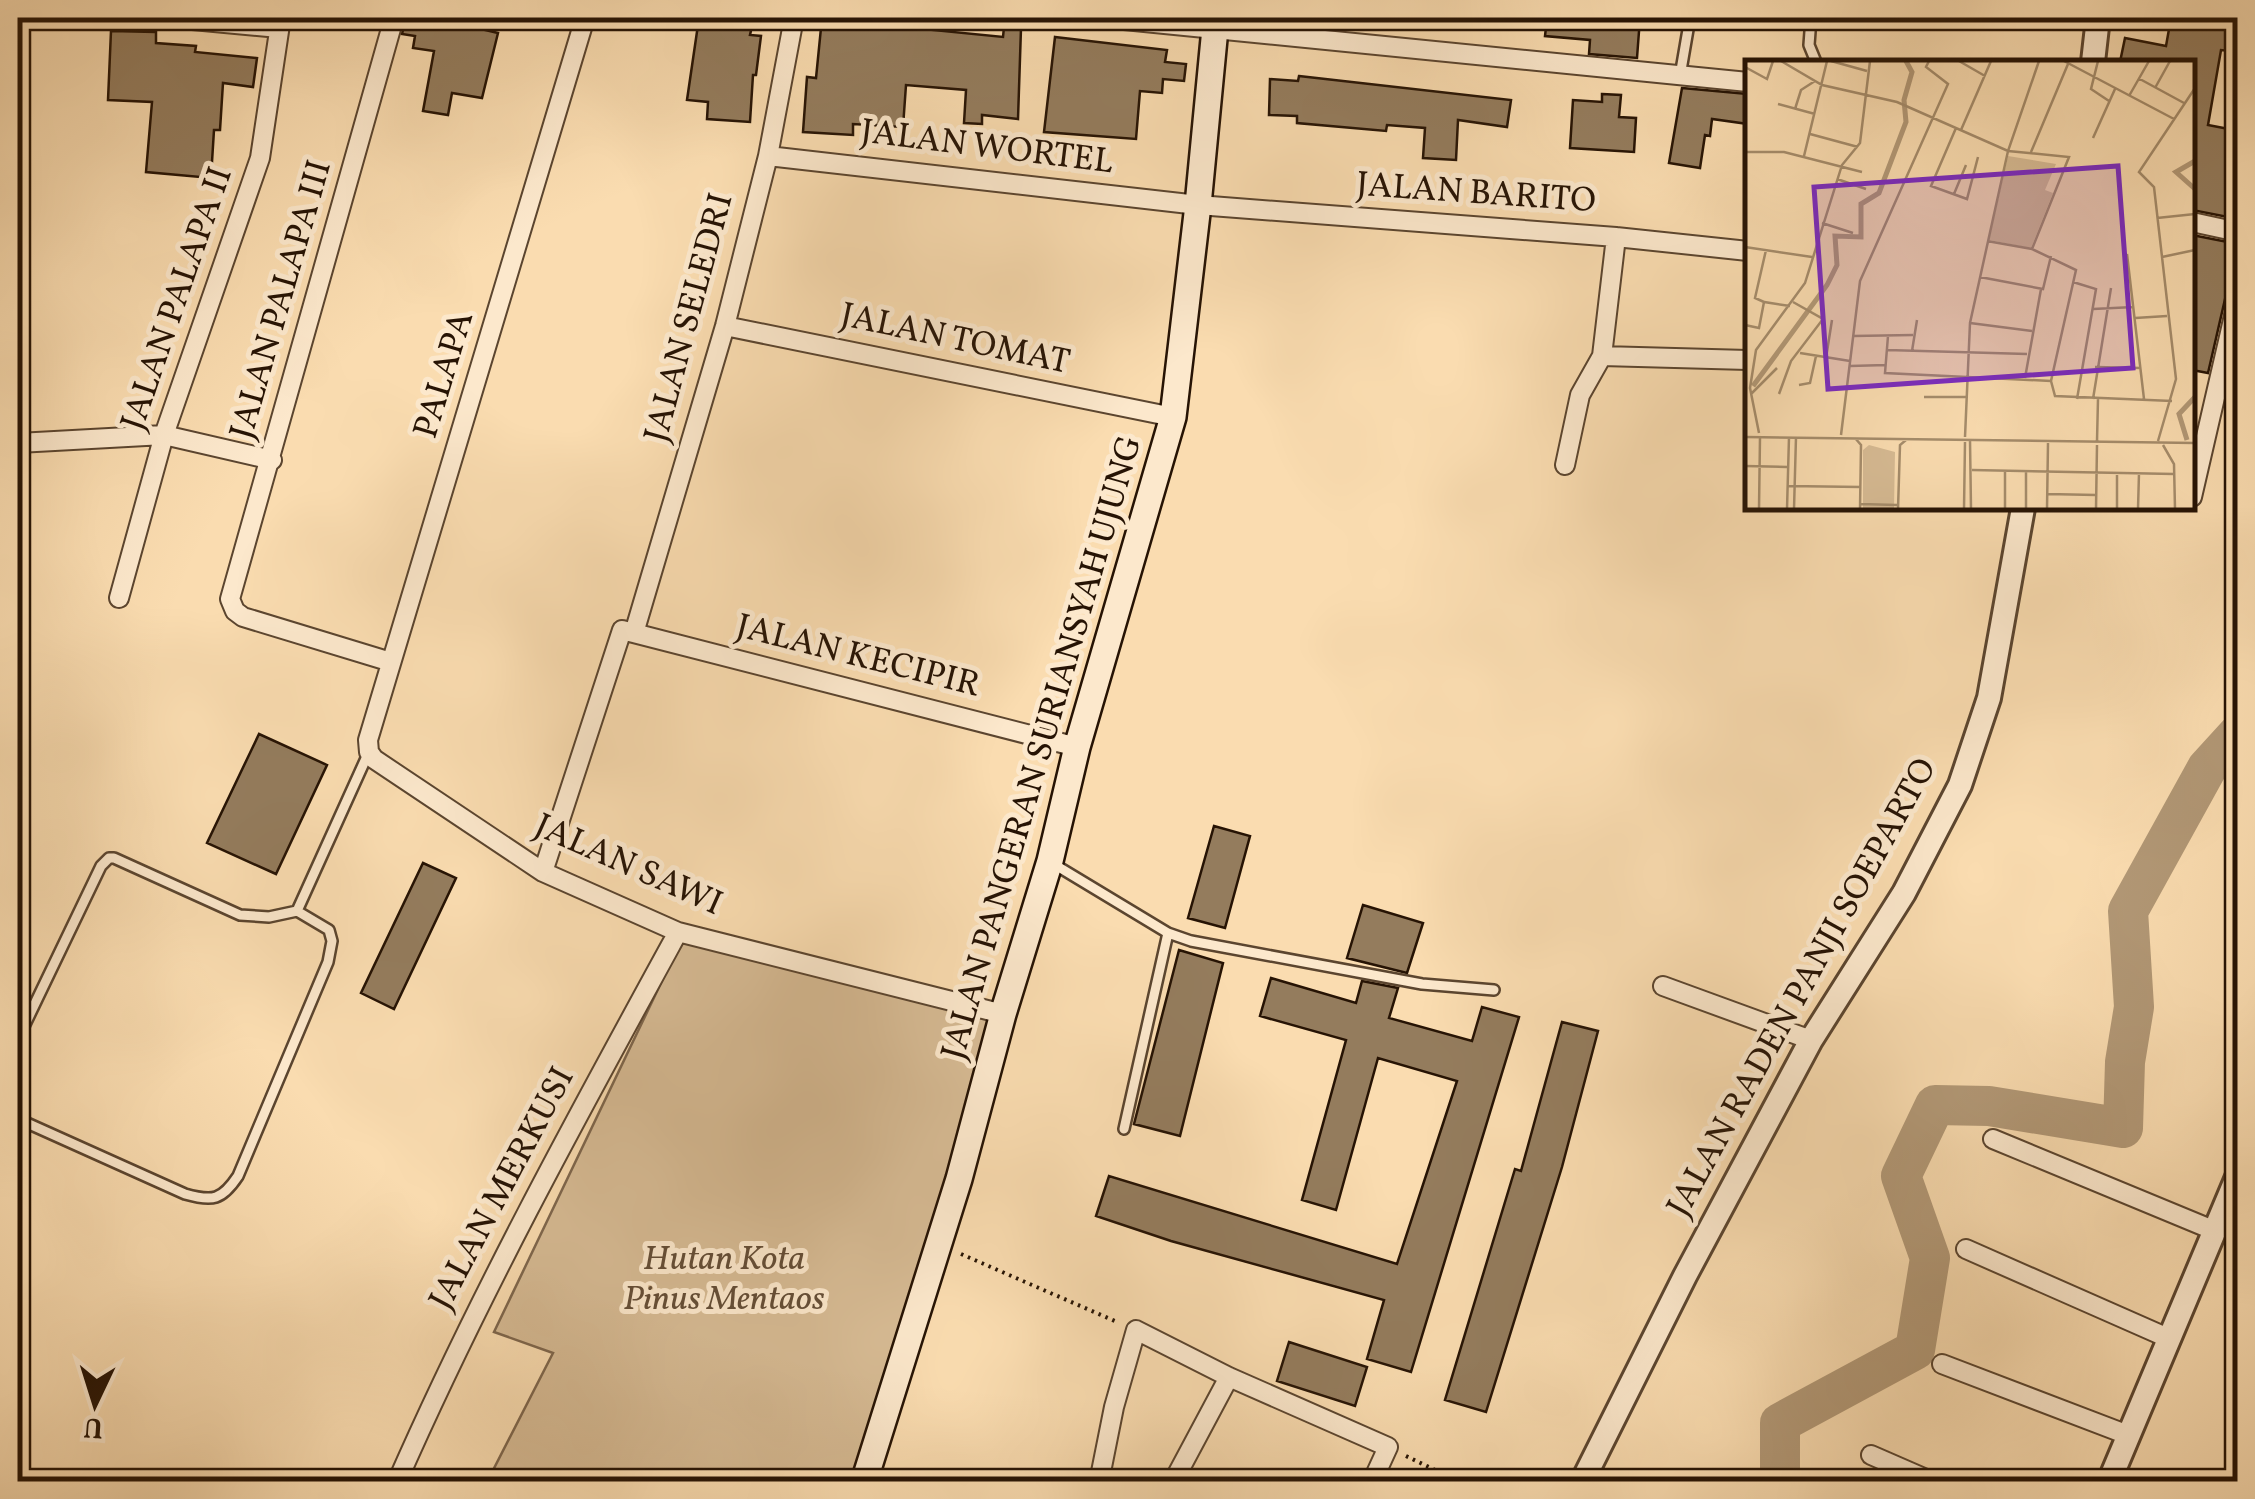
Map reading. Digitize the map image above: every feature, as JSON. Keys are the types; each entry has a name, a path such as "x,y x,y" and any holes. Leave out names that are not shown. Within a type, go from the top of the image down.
{"main road":[{"name":"JALAN PANGERAN SURIANSYAH UJUNG","path":"864,1482 939,1245 1173,417 1215,24"}],"street":[{"path":"170,18 280,23"},
{"name":"JALAN PALAPA III","path":"392,662 243,617 235,612 230,599 394,18"},
{"name":"PALAPA","path":"369,752 368,740 586,18"},
{"name":"JALAN SELEDRI","path":"542,872 628,632 725,326 768,156 794,18"},
{"path":"1104,18 1215,24 1745,82"},
{"path":"2093,60 2098,18"},
{"name":"JALAN PALAPA II","path":"119,598 164,435 260,158 280,23"},
{"name":"JALAN WORTEL","path":"768,156 1198,206"},
{"name":"JALAN BARITO","path":"1198,206 1616,237 1745,251"},
{"path":"2195,223 2238,232"},
{"path":"1565,464 1580,394 1602,356 1616,237"},
{"path":"2195,484 2238,298"},
{"name":"JALAN TOMAT","path":"725,326 1173,417"},
{"path":"1602,356 1745,360"},
{"path":"18,443 164,435 272,460"},
{"name":"JALAN RADEN PANJI SOEPARTO","path":"1582,1482 1685,1276 1811,1040 1904,893 1960,785 1989,698 2023,510"},
{"name":"JALAN KECIPIR","path":"628,632 1077,747"},
{"name":"JALAN SAWI","path":"369,752 542,872 678,932 1003,1014"},
{"name":"JALAN MERKUSI","path":"397,1482 453,1354 678,932"},
{"path":"1663,986 1811,1040"},
{"path":"1993,1138 2213,1230"},
{"path":"2108,1482 2213,1230 2236,1186"},
{"path":"1966,1249 2168,1338"},
{"path":"1099,1482 1114,1407 1136,1330 1229,1377 1388,1447 1372,1482"},
{"path":"1942,1364 2128,1435"},
{"path":"1174,1482 1229,1377"},
{"path":"1871,1454 1934,1482"}],"lane":[{"path":"1680,76 1690,18"},
{"path":"1811,18 1809,46 1815,60"},
{"path":"297,911 369,752"},
{"path":"18,1040 108,858 240,915 269,917 297,911 329,930 332,941 328,962 238,1176 226,1194 209,1200 186,1194 18,1119"},
{"path":"1050,862 1168,933 1191,941 1422,984 1494,990"},
{"path":"1124,1129 1168,933"}],"path":[{"path":"939,1245 1136,1330"},
{"path":"1388,1447 1460,1482"}],"green space":[{"name":"Hutan Kota Pinus Mentaos","path":"683,937 994,1017 933,1242 854,1481 487,1482 553,1353 494,1332"}],"building":[{"path":"406,18 479,18 477,28 498,33 482,98 452,93 448,115 423,111 434,51 413,48 415,36 402,34"},
{"path":"699,18 754,18 750,35 761,36 750,122 707,119 708,102 687,100"},
{"path":"822,18 863,18 862,23 1003,37 1004,27 1021,28 1018,119 982,115 982,124 964,123 966,90 906,85 903,127 853,124 853,135 803,132 807,77 816,78"},
{"path":"1547,18 1640,18 1637,58 1589,54 1590,40 1545,36"},
{"path":"2171,18 2237,18 2230,51 2221,50 2208,125 2234,130 2226,168 2238,169 2238,219 2195,211 2195,60 2120,60 2125,38 2166,46"},
{"path":"111,31 156,32 156,43 196,46 195,52 257,58 253,87 223,83 220,130 214,130 211,178 146,172 152,102 108,100"},
{"path":"1055,37 1167,50 1165,62 1186,64 1184,81 1163,79 1162,93 1140,91 1136,139 1044,132"},
{"path":"1299,76 1511,100 1507,127 1458,120 1456,160 1423,158 1425,128 1387,125 1386,131 1297,123 1297,116 1269,115 1270,79 1298,81"},
{"path":"1682,88 1745,94 1745,124 1712,119 1700,168 1669,163"},
{"path":"1602,94 1621,95 1619,117 1636,118 1634,152 1570,148 1573,100 1602,102"},
{"path":"2195,236 2238,244 2235,286 2226,295 2208,373 2195,371"},
{"path":"259,734 327,765 276,874 207,843"},
{"path":"1214,826 1250,836 1225,928 1188,918"},
{"path":"423,863 456,878 394,1009 361,993"},
{"path":"1363,905 1423,923 1407,973 1347,958"},
{"path":"1179,950 1223,963 1180,1136 1134,1124"},
{"path":"1271,978 1356,1003 1362,981 1398,988 1389,1018 1472,1041 1482,1007 1519,1017 1411,1372 1367,1359 1384,1300 1096,1216 1109,1176 1397,1264 1457,1081 1378,1058 1336,1210 1302,1200 1346,1040 1260,1016"},
{"path":"1562,1022 1598,1031 1562,1167 1486,1412 1445,1400 1515,1169 1521,1171"},
{"path":"1289,1342 1367,1367 1355,1406 1277,1381"}],"waterway":[{"path":"1780,1482 1780,1423 1915,1350 1930,1258 1901,1176 1935,1105 1989,1106 2123,1128 2125,1062 2134,1007 2128,911 2207,768 2238,734"}]}
